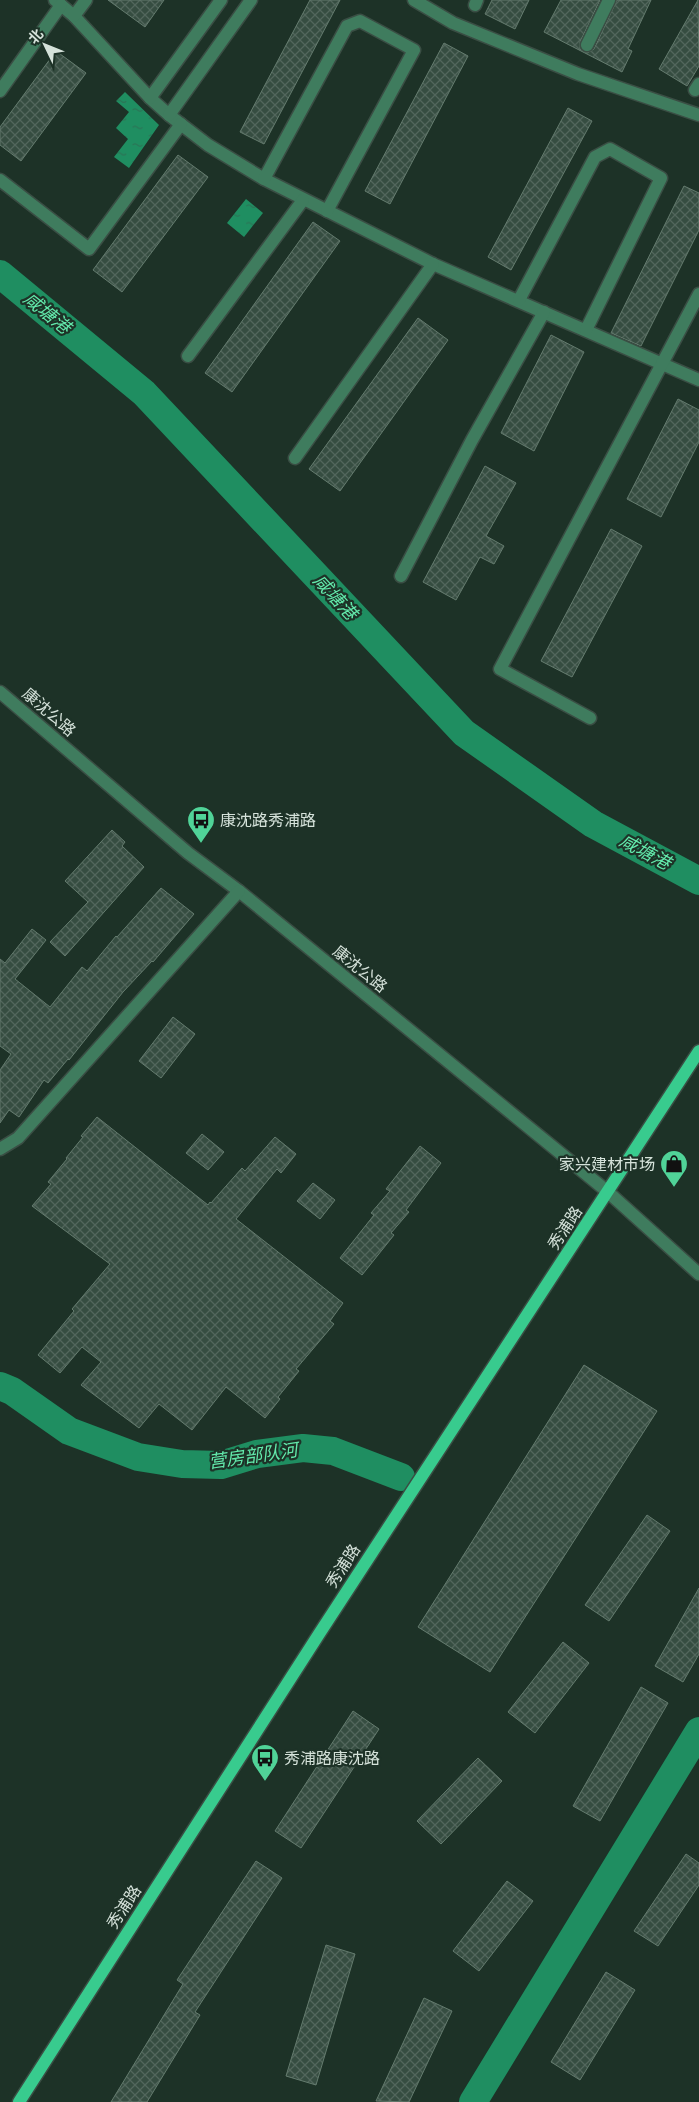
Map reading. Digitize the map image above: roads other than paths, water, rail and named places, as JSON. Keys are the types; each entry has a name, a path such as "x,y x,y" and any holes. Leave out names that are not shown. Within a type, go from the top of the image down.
{"main road":[{"name":"秀浦路","path":"19,2102 318,1634 699,1052"}],"street":[{"path":"74,16 86,0"},
{"path":"150,98 221,0"},
{"path":"169,115 251,0"},
{"path":"414,0 453,23 569,70 699,115"},
{"path":"587,45 609,0"},
{"path":"0,91 58,3 74,16 150,98 169,115 208,145 264,179 433,264 699,380"},
{"path":"264,179 347,26 360,21 414,50 327,211"},
{"path":"0,180 89,249 181,124"},
{"path":"519,300 594,157 610,149 661,178 586,330"},
{"path":"188,356 303,200"},
{"path":"295,458 433,264"},
{"path":"590,718 500,669 699,294"},
{"path":"401,576 472,440 544,312"},
{"name":"康沈公路","path":"0,692 188,853 239,891 608,1192 699,1274"},
{"path":"0,1149 18,1138 239,891"}],"water":[{"path":"125,92 159,125 129,168 114,157 128,139 116,128 129,112 116,101"},
{"path":"246,199 263,213 244,237 227,223"}],"waterway":[{"name":"咸塘港","path":"0,274 144,393 464,733 593,824 699,881"},
{"name":"营房部队河","path":"0,1386 12,1391 69,1431 138,1457 182,1464 221,1465 257,1454 303,1448 333,1451 401,1477"},
{"path":"473,2102 699,1731"}],"place":[{"name":"康沈路秀浦路","path":"201,844"},
{"name":"家兴建材市场","path":"674,1188"},
{"name":"秀浦路康沈路","path":"265,1782"}]}
